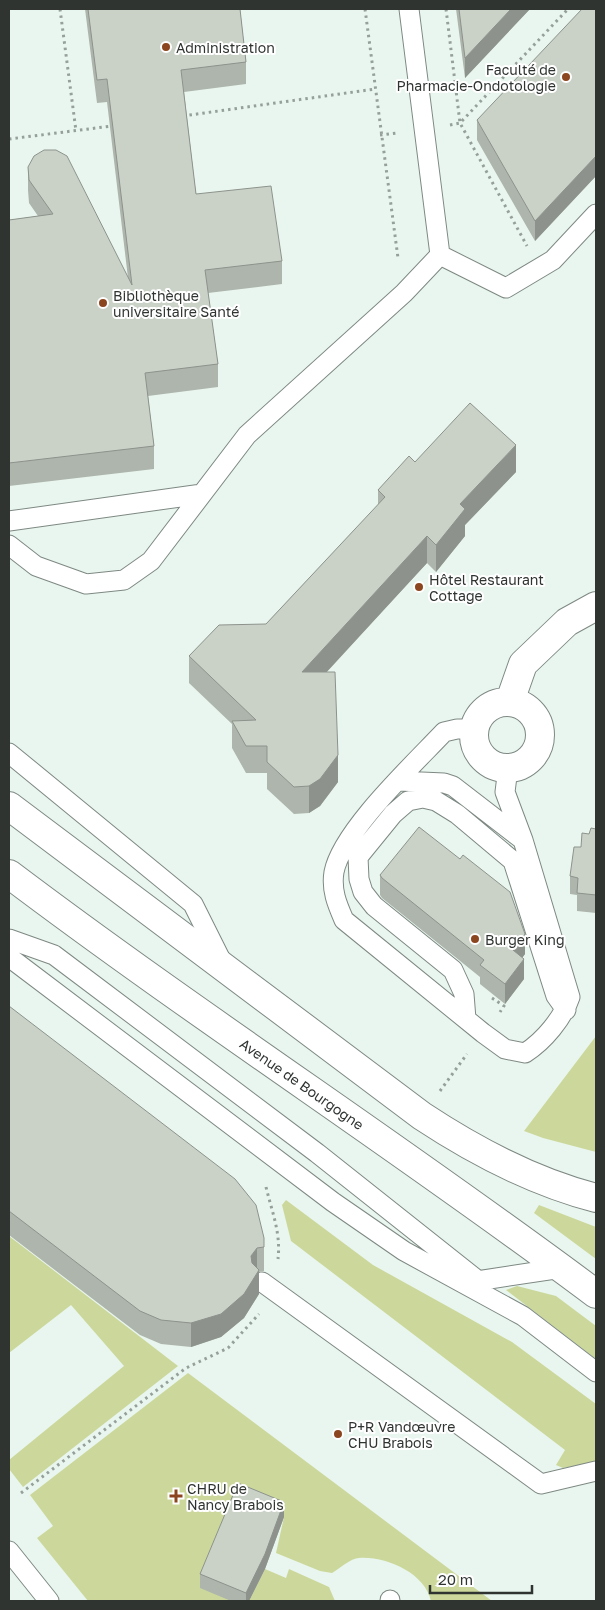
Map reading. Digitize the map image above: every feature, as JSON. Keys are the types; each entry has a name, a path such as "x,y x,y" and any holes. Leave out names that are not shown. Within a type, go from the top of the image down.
{"main road":[{"path":"510,701 523,664 567,622 596,606"},
{"path":"510,701 522,705 532,713 538,723 540,736 537,748 530,758 520,766 508,768 494,765 482,757 475,744 474,730 481,714 494,704 510,701"},
{"path":"9,806 422,1116 466,1145 542,1180 596,1198"},
{"name":"Avenue de Bourgogne","path":"9,874 157,984 522,1238 596,1294"}],"lane":[{"path":"409,9 440,255"},
{"path":"440,255 506,288 538,267 553,260 596,214"},
{"path":"9,545 36,566 86,584 124,580 151,562 247,435 404,293 440,255"},
{"path":"9,521 202,494"},
{"path":"474,730 457,729 444,732 353,832 340,854 334,872 335,899 344,920 466,1019 505,1050 525,1053 532,1049 566,1010 570,997 523,840 505,792 508,768"},
{"path":"9,753 193,904 224,967"},
{"path":"399,781 428,782 453,786 523,840"},
{"path":"466,1019 464,994 458,977 453,970 374,906 363,892 359,879 358,857 393,814 408,801 423,798 436,801 458,814 513,861 556,996 566,1010"},
{"path":"9,939 54,955 317,1153 471,1282 523,1316 596,1372"},
{"path":"9,957 333,1202 404,1252 471,1282 562,1268"},
{"path":"267,1286 541,1484 596,1471"},
{"path":"9,1551 49,1601"}],"path":[{"path":"60,9 76,131"},
{"path":"365,9 380,135 404,293"},
{"path":"446,9 460,123 538,267"},
{"path":"380,135 460,123 568,9"},
{"path":"182,116 375,89"},
{"path":"9,139 114,126"},
{"path":"490,996 504,1006 498,1014"},
{"path":"442,1089 460,1063"},
{"path":"21,1493 186,1368 228,1348 260,1313 279,1246 266,1182"}],"green space":[{"path":"596,1036 596,1152 524,1131"},
{"path":"286,1200 373,1265 512,1342 596,1404 596,1462 563,1468 556,1465 565,1450 291,1241 282,1205"},
{"path":"539,1205 596,1227 596,1259 534,1213"},
{"path":"9,1236 178,1366 23,1487 9,1469 9,1460 124,1366 71,1305 9,1353"},
{"path":"517,1286 556,1296 596,1326 596,1359 506,1290"},
{"path":"188,1373 492,1601 431,1601 421,1582 413,1575 392,1563 370,1558 356,1558 332,1573 320,1571 276,1553 284,1517 231,1601 88,1601 37,1538 53,1526 30,1495"},
{"path":"265,1569 286,1578 289,1569 329,1587 335,1601 249,1601"}],"building":[{"name":"Bibliothèque universitaire Santé","path":"88,9 240,9 246,62 181,70 196,194 271,186 282,261 205,270 218,364 145,373 154,446 9,463 9,220 53,214 29,180 28,167 34,156 44,150 56,150 67,156 132,285 107,79 97,80"},
{"path":"459,9 511,9 465,58"},
{"name":"Faculté de Pharmacie-Ondotologie","path":"582,9 596,9 596,156 535,221 477,120"},
{"path":"470,403 516,445 460,504 465,509 436,545 427,536 302,672 335,672 338,755 320,779 309,786 294,787 267,762 267,746 246,746 232,721 256,720 189,656 219,625 266,624 385,497 378,490 409,456 415,462"},
{"name":"Burger King","path":"419,827 460,859 463,855 510,892 525,934 513,950 524,959 505,984 480,965 484,960 380,875"},
{"path":"591,828 596,829 596,895 577,893 578,878 570,876 574,847 581,847 582,833 589,834"},
{"path":"9,1006 235,1179 256,1205 264,1238 264,1247 257,1248 251,1256 252,1263 259,1270 244,1294 221,1314 191,1323 161,1320 140,1311 9,1211"},
{"path":"238,1483 284,1502 265,1554 246,1593 200,1574"}],"place":[{"name":"Administration","path":"166,47"},
{"name":"Faculté de Pharmacie-Ondotologie","path":"566,77"},
{"name":"Bibliothèque universitaire Santé","path":"103,303"},
{"name":"Hôtel Restaurant Cottage","path":"419,587"},
{"name":"Burger King","path":"475,939"},
{"name":"P+R Vandœuvre CHU Brabois","path":"338,1434"},
{"name":"CHRU de Nancy Brabois","path":"176,1496"}]}
